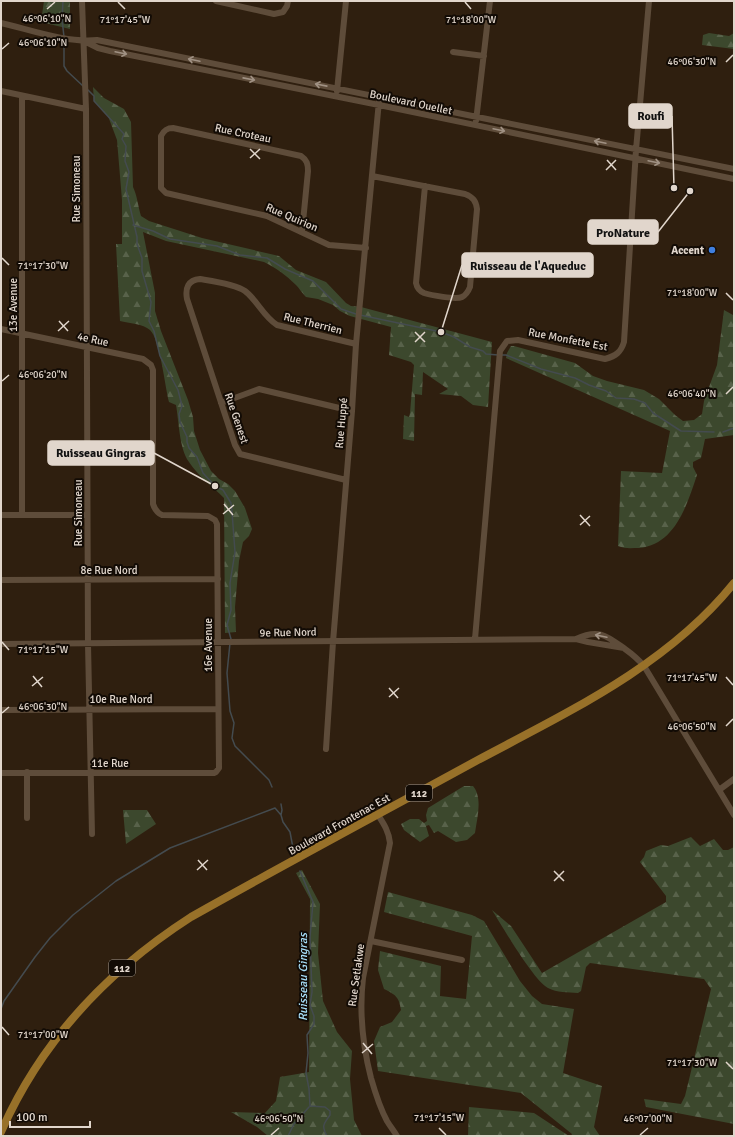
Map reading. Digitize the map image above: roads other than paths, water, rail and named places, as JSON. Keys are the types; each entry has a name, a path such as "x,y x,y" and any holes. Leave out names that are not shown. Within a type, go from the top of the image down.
{"main road":[{"name":"Boulevard Frontenac Est","path":"1,1132 20,1093 48,1049 86,1003 126,964 148,946 191,917 554,719 644,666 674,644 710,610 734,583"}],"street":[{"name":"Rue Simoneau","path":"82,1 86,109 88,644 92,834"},
{"path":"216,1 274,14 283,12 288,1"},
{"path":"337,97 346,1"},
{"path":"476,125 490,1"},
{"name":"Rue Monfette Est","path":"475,639 500,351 507,341 513,340 606,359 613,357 622,348 625,334 636,150 649,1"},
{"name":"Boulevard Ouellet","path":"1,23 71,39 84,41 97,40 338,88 379,98 734,169"},
{"name":"Boulevard Ouellet","path":"84,41 98,48 110,51 734,179"},
{"path":"453,52 484,56"},
{"path":"1,91 86,109"},
{"name":"13e Avenue","path":"22,96 22,515"},
{"name":"Rue Huppé","path":"326,750 356,344 379,98"},
{"name":"Rue Croteau","path":"164,191 161,185 161,136 166,129 169,128 301,156 305,158 308,166 302,232"},
{"path":"372,176 425,186 465,194 475,201 477,209 468,291 463,297 455,298 425,293 419,289 416,283 425,186"},
{"name":"Rue Quirion","path":"164,191 166,193 267,216 329,245 366,248"},
{"name":"Rue Therrien","path":"188,285 195,279 200,278 238,287 249,295 277,325 356,344"},
{"name":"Rue Genest","path":"188,285 186,290 187,298 235,445 240,454 346,480"},
{"name":"4e Rue","path":"1,329 143,359 151,365 153,370 153,504 155,509 162,515 208,516 215,520"},
{"path":"221,403 259,389 352,410"},
{"path":"1,515 87,515"},
{"name":"16e Avenue","path":"215,520 217,524 218,579 218,771"},
{"name":"8e Rue Nord","path":"1,580 218,579"},
{"name":"9e Rue Nord","path":"1,644 576,639 585,634 600,634 612,639 635,656 644,666 734,815"},
{"name":"10e Rue Nord","path":"1,710 218,709"},
{"name":"11e Rue","path":"1,772 214,773 218,771"},
{"path":"27,772 27,818"},
{"path":"719,790 734,779"},
{"name":"Rue Setlakwe","path":"378,815 384,823 389,835 390,843 361,997 362,1033 366,1057 375,1092 387,1121 397,1136"},
{"path":"371,941 462,960"}],"waterway":[{"path":"63,1 62,19 64,37"},
{"path":"64,41 64,66 67,71 83,86"},
{"name":"Ruisseau Gingras","path":"87,89 94,96 94,101 124,134 122,139 126,146 125,161 129,172 126,189 137,237 137,244 142,258 142,271 151,302 149,321 154,331 160,356 178,390 182,406 179,414 180,422 187,437 189,448 197,457 203,473 215,486 223,490 231,503 235,552 230,583 231,610 227,625 231,639"},
{"path":"133,225 153,231 170,239 217,246 240,255 267,258 285,269 313,281 341,309 356,314"},
{"path":"360,315 441,332 454,337 470,347 483,351 486,354 498,355"},
{"path":"502,355 506,355 541,369 575,378 606,391 616,398 634,399 645,403 653,413 681,431 714,432"},
{"path":"723,432 734,428"},
{"name":"Ruisseau Gingras","path":"230,643 227,673 230,711 234,723 232,738 235,746 269,780 272,787"},
{"name":"Ruisseau Gingras","path":"281,804 281,815 283,822 290,832 293,848"},
{"path":"1,1009 4,1001 50,938 73,915 116,881 170,848 275,808 281,815"},
{"name":"Ruisseau Gingras","path":"300,871 313,902 310,937 312,992 310,1005 314,1016 314,1024 307,1035 308,1053 306,1073 310,1106"},
{"name":"Ruisseau Gingras","path":"310,1106 325,1107 330,1111 330,1115 324,1127 327,1136"},
{"path":"288,1136 294,1124 309,1107"}],"place":[{"name":"Roufi","path":"674,188"},
{"name":"ProNature","path":"690,191"},
{"name":"Accent","path":"712,250"},
{"name":"Ruisseau de l'Aqueduc","path":"441,332"},
{"name":"Ruisseau Gingras","path":"215,486"}]}
